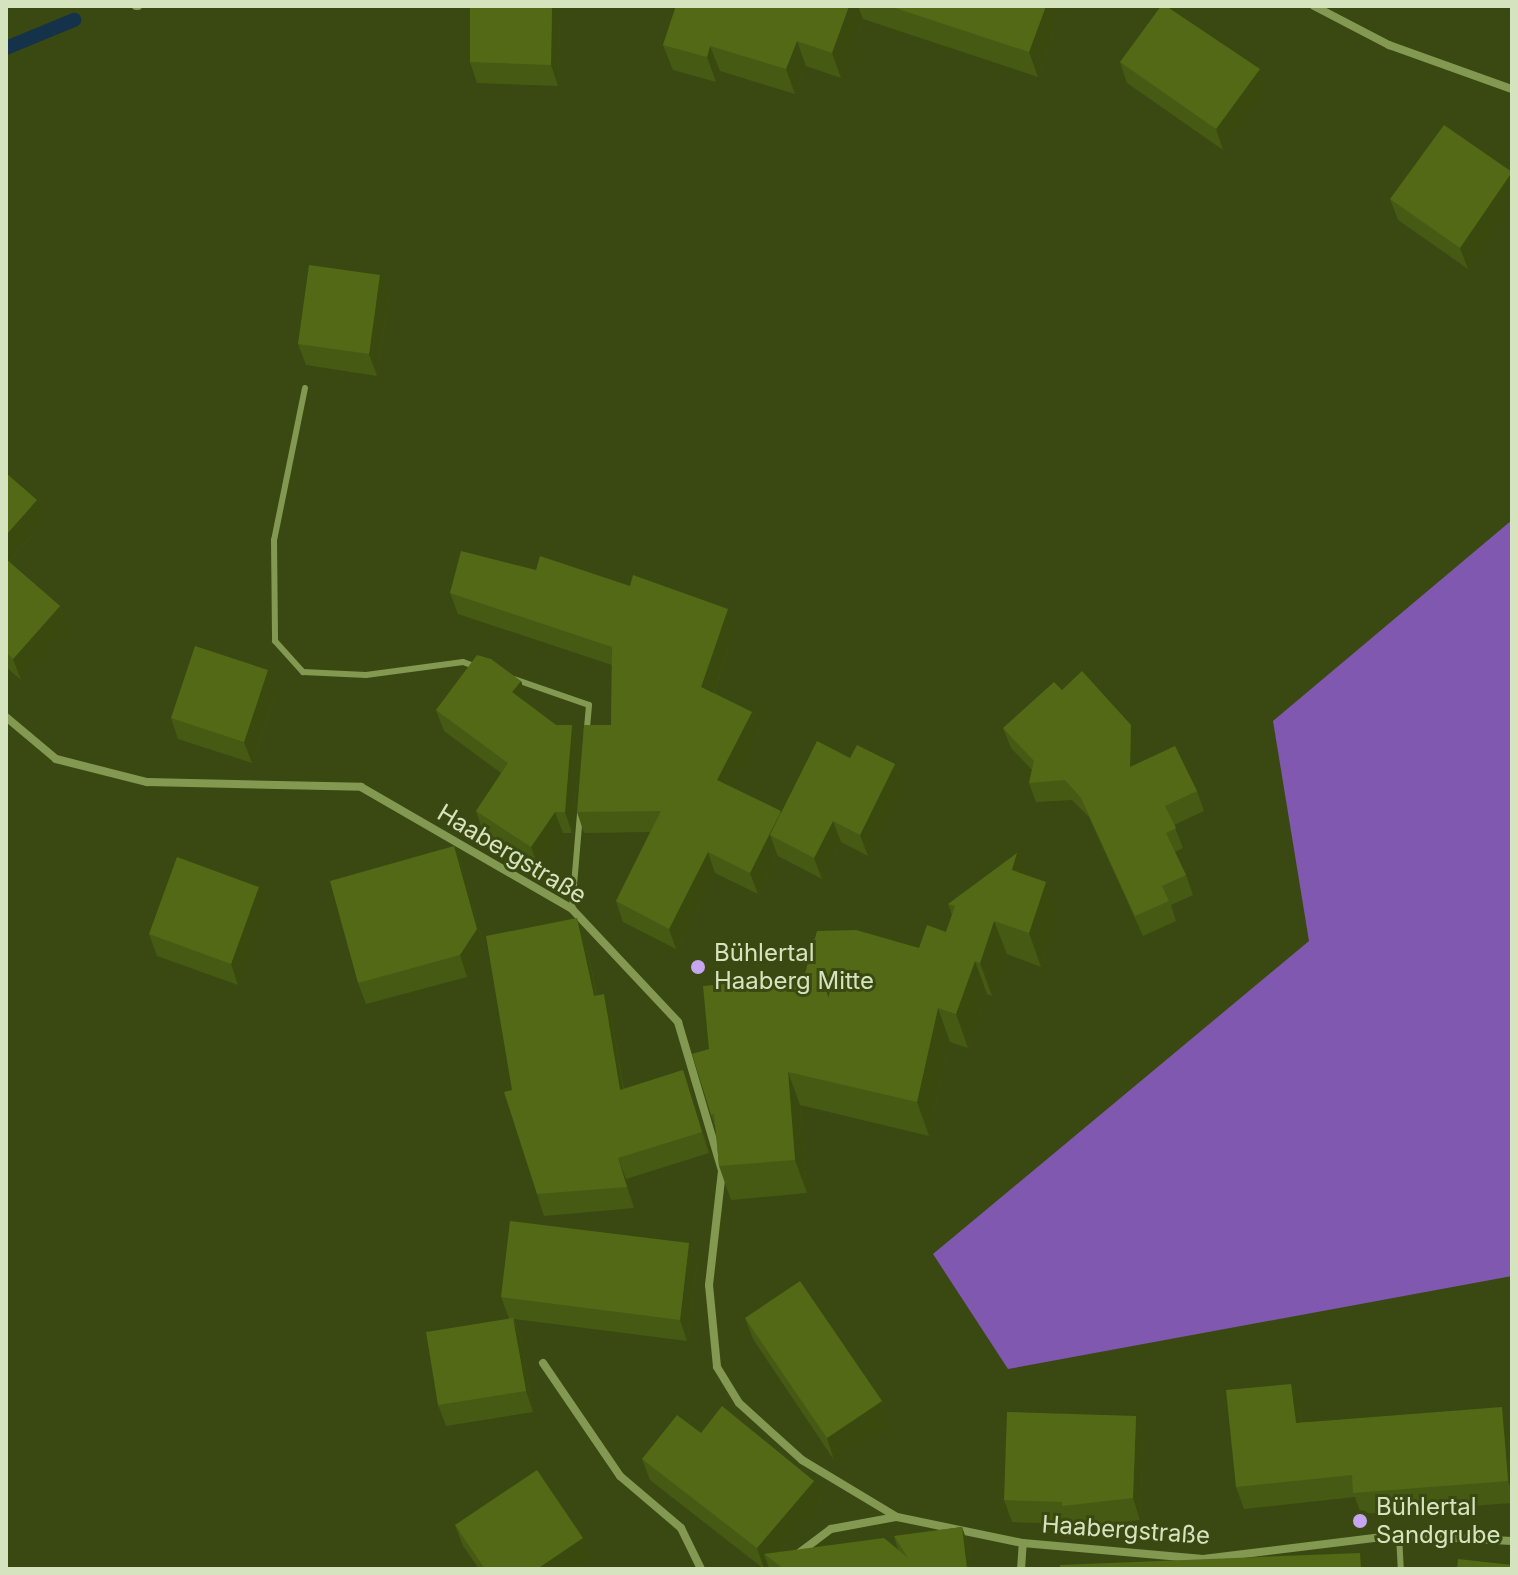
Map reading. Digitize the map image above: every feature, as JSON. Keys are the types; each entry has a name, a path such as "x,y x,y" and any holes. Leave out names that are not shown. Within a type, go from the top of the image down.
{"street":[{"path":"1314,6 1389,45 1512,89"},
{"name":"Haabergstraße","path":"6,717 56,759 147,782 361,787 572,909 678,1022 722,1171 709,1285 717,1367 739,1403 802,1460 897,1517 1023,1543 1203,1559 1399,1535 1512,1541"},
{"path":"543,1363 620,1476 681,1528 701,1569"},
{"name":"Haabergstraße","path":"789,1561 831,1529 897,1517"},
{"name":"Haabergstraße","path":"1021,1569 1023,1543"}],"lane":[{"path":"305,388 274,540 275,641 303,672 366,675 463,662 491,671"},
{"path":"505,676 589,705 587,737"},
{"path":"572,909 582,799"},
{"path":"1399,1535 1401,1569"}],"shaded area":[{"path":"1512,520 1512,1276 1008,1369 933,1254 1309,941 1273,721"}],"building":[{"path":"470,6 552,6 551,65 470,62"},
{"path":"676,6 849,6 832,53 797,41 786,69 710,46 707,57 663,45"},
{"path":"889,6 1046,6 1029,52"},
{"path":"1161,6 1166,6 1260,69 1216,129 1120,62"},
{"path":"1444,125 1512,172 1460,248 1390,199"},
{"path":"309,265 380,275 369,354 298,344"},
{"path":"6,473 37,500 6,535"},
{"path":"461,551 536,570 540,556 630,586 633,575 728,609 701,687 752,712 717,780 781,811 750,873 708,852 669,929 616,901 661,811 577,812 584,725 611,725 612,647 450,593"},
{"path":"6,559 60,606 13,659 6,652"},
{"path":"195,646 268,670 244,742 171,718"},
{"path":"477,655 491,659 521,681 512,692 556,725 572,725 565,812 555,812 531,847 476,811 508,763 436,710"},
{"path":"1082,671 1131,725 1130,767 1175,746 1197,791 1165,806 1176,828 1166,833 1186,875 1162,886 1169,901 1135,916 1081,798 1065,780 1029,783 1034,761 1003,728 1054,682 1062,690"},
{"path":"817,741 850,758 857,745 895,764 860,835 833,821 814,858 770,835"},
{"path":"454,846 477,929 460,955 358,983 330,881"},
{"path":"1017,853 1012,870 1046,882 1029,933 994,921 980,963 975,961 956,1014 938,1008 917,1102 788,1072 795,1160 719,1166 714,1114 711,1115 692,1054 709,1049 703,986 804,977 817,931 856,930 919,948 927,925 946,932 955,906 948,904"},
{"path":"177,857 259,887 231,964 149,934"},
{"path":"577,918 594,996 604,994 620,1090 683,1070 702,1132 618,1158 627,1187 537,1194 504,1092 512,1090 486,936"},
{"path":"510,1221 689,1243 680,1320 501,1297"},
{"path":"800,1281 882,1401 827,1438 745,1318"},
{"path":"513,1318 526,1391 438,1405 426,1332"},
{"path":"1291,1384 1296,1423 1502,1407 1508,1481 1353,1493 1352,1475 1236,1487 1226,1390"},
{"path":"722,1406 814,1481 757,1548 642,1459 677,1415 701,1433"},
{"path":"1007,1412 1136,1416 1133,1498 1062,1506 1062,1502 1004,1500"},
{"path":"537,1470 583,1538 537,1569 485,1569 455,1525"},
{"path":"962,1527 967,1569 784,1569 764,1554 884,1538 908,1558 894,1536"},
{"path":"1360,1553 1361,1569 1060,1569 1060,1565"},
{"path":"1458,1559 1512,1565 1512,1569 1457,1569"}],"waterway":[{"path":"6,48 74,20"}],"place":[{"name":"Bühlertal Haaberg Mitte","path":"698,967"},
{"name":"Bühlertal Sandgrube","path":"1360,1521"}]}
